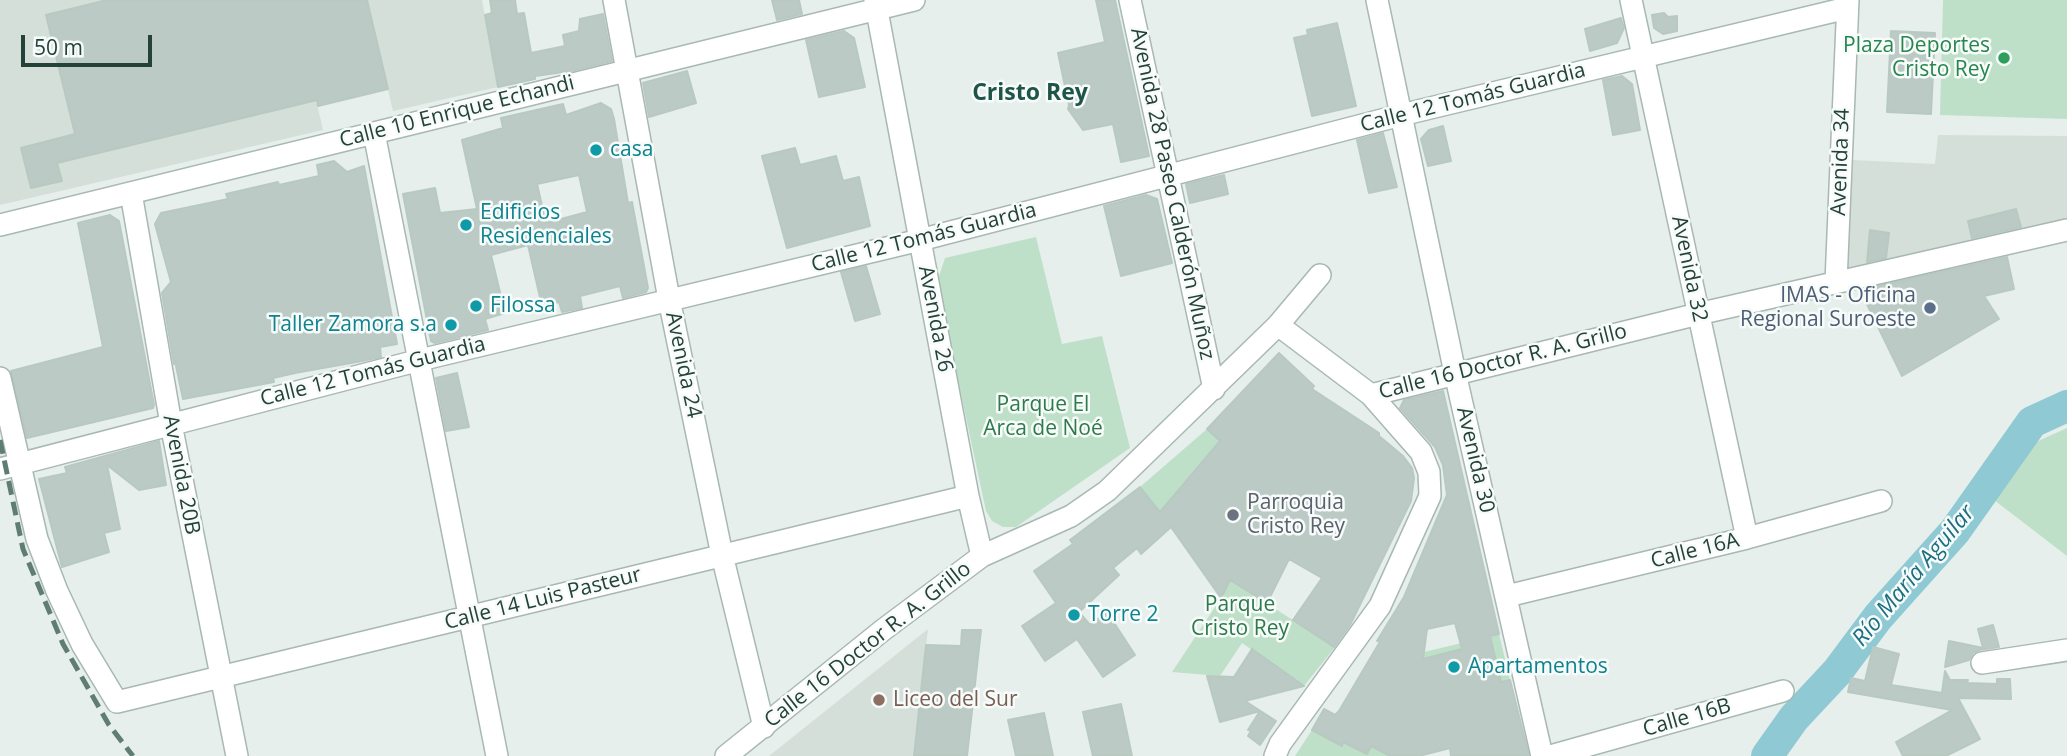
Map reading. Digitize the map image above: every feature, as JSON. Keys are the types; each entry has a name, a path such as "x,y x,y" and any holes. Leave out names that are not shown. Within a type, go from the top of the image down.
{"street":[{"name":"Avenida 24","path":"614,0 669,299 722,555 764,727"},
{"name":"Calle 10 Enrique Echandi","path":"0,225 626,71 876,5 914,0"},
{"name":"Avenida 28 Paseo Calderón Muñoz","path":"1130,0 1214,389"},
{"name":"Avenida 30","path":"1377,0 1455,373 1542,756"},
{"name":"Avenida 32","path":"1631,0 1747,538"},
{"name":"Calle 12 Tomás Guardia","path":"9,466 420,360 920,240 1168,174 1848,4"},
{"name":"Avenida 34","path":"1836,282 1848,4"},
{"name":"Avenida 26","path":"876,5 968,496 982,556"},
{"path":"374,132 497,756"},
{"name":"Avenida 20B","path":"131,193 171,424 237,756"},
{"name":"Calle 16 Doctor R. A. Grillo","path":"726,756 883,630 982,556 1071,516 1107,491 1278,325 1371,395 1699,314 2067,230"},
{"path":"1278,325 1320,275"},
{"path":"0,377 9,466"},
{"path":"1275,756 1294,724 1380,606 1430,496 1429,472 1421,452 1371,395"},
{"name":"Calle 14 Luis Pasteur","path":"9,466 57,591 82,643 117,702 968,496"},
{"name":"Calle 16A","path":"1507,596 1747,538 1881,501"},
{"path":"1982,663 2067,650"},
{"name":"Calle 16B","path":"1550,756 1783,691"}],"shaded area":[{"path":"0,0 293,0 323,130 0,205"},
{"path":"367,0 482,0 498,87 393,111"},
{"path":"1938,135 2067,136 2067,225 1847,274 1853,160 1935,164"},
{"name":"Liceo del Sur","path":"928,629 914,756 769,756"}],"green space":[{"name":"Plaza Deportes Cristo Rey","path":"1943,0 2067,0 2067,119 1940,115"},
{"name":"Parque El Arca de Noé","path":"1036,237 1062,344 1102,336 1130,448 1016,527 1003,527 992,521 986,511 937,282 945,258"},
{"path":"2067,428 2067,556 1981,490 2036,442"},
{"path":"1207,429 1234,455 1204,460 1160,512 1140,487"},
{"name":"Parque Cristo Rey","path":"1230,580 1335,647 1304,686 1242,643 1220,676 1172,672"},
{"path":"1499,634 1510,680 1501,682 1499,675 1416,704 1424,652"},
{"path":"1312,730 1367,754 1371,746 1390,756 1295,756"}],"building":[{"path":"107,0 367,0 388,89 318,106 317,100 57,163 62,181 31,188 21,148 75,134 46,15"},
{"path":"490,0 515,0 517,14 524,13 531,53 565,46 563,35 579,31 580,19 603,14 612,61 535,76 535,79 498,87 485,15 492,13"},
{"path":"772,0 799,0 802,14 777,20"},
{"path":"1096,0 1115,0 1149,156 1121,162 1113,124 1083,130 1068,109 1058,53 1105,42"},
{"path":"1664,13 1668,17 1677,16 1677,31 1663,34 1654,28 1652,15"},
{"path":"1621,18 1624,28 1617,43 1590,51 1585,29"},
{"path":"1337,23 1356,106 1312,116 1294,38 1308,35 1307,30"},
{"path":"844,31 854,38 865,87 819,97 806,40"},
{"path":"1891,31 1935,33 1931,114 1887,112"},
{"path":"687,71 696,103 649,117 643,83"},
{"path":"1622,76 1632,84 1640,130 1613,135 1603,80"},
{"path":"601,103 611,109 628,203 632,202 648,288 646,292 623,298 620,286 580,296 582,308 562,312 559,302 542,306 528,245 491,255 505,313 485,319 488,330 435,343 431,341 403,194 435,188 440,213 477,209 462,140 503,128 501,118 563,104 566,115","holes":["579,175 587,212 546,223 537,184"]},
{"path":"1443,126 1451,161 1428,166 1421,139 1429,130"},
{"path":"1383,133 1397,187 1369,193 1357,140"},
{"path":"795,148 800,165 836,156 843,181 859,177 870,226 787,248 762,156"},
{"path":"334,161 347,172 364,166 397,344 380,347 381,357 273,378 274,382 183,399 162,293 171,282 155,224 161,213 228,199 226,194 319,176 317,165"},
{"path":"1224,175 1228,194 1190,203 1186,184"},
{"path":"1146,195 1157,199 1172,263 1121,276 1104,206"},
{"path":"2016,209 2021,227 1972,238 1968,221"},
{"path":"110,215 119,221 153,408 27,438 11,371 103,347 78,223"},
{"path":"1870,230 1889,233 1886,258 1867,262"},
{"name":"IMAS - Oficina Regional Suroeste","path":"2007,257 2014,289 1984,296 1999,319 1902,376 1860,290"},
{"path":"866,266 880,314 855,321 841,272"},
{"path":"1279,353 1314,386 1312,389 1379,433 1379,436 1403,456 1412,468 1414,478 1411,501 1350,625 1334,647 1293,620 1322,578 1289,559 1267,603 1230,580 1221,598 1171,527 1141,554 1137,548 1113,568 1119,575 1079,612 1090,625 1107,612 1135,655 1103,677 1077,639 1045,661 1022,626 1056,603 1034,571 1073,544 1070,540 1140,487 1160,512 1220,441 1207,429"},
{"path":"457,373 469,427 446,431 436,378"},
{"path":"1443,391 1499,634 1490,636 1501,682 1510,680 1529,756 1451,756 1450,748 1419,756 1390,756 1371,746 1367,754 1343,742 1342,746 1312,730 1324,709 1335,715 1339,711 1381,640 1377,641 1404,597 1447,495 1443,465 1435,447 1400,408 1404,400","holes":["1455,623 1462,649 1423,659 1427,629"]},
{"path":"159,441 166,485 139,490 107,465 120,529 104,533 109,552 62,567 39,479 67,473 65,467"},
{"path":"1993,625 1999,647 1979,650 1973,653 1969,660 1945,667 1949,641 1983,648 1978,629"},
{"path":"962,630 981,630 967,756 914,756 926,645 961,646"},
{"path":"1873,647 1899,654 1891,685 1942,693 1945,671 1950,680 1968,680 1967,683 1997,684 1997,679 2010,679 2011,699 1958,698 1980,739 1946,756 1903,756 1896,742 1952,710 1848,692 1851,678 1865,681"},
{"path":"1252,649 1304,686 1245,701 1276,721 1260,745 1248,736 1251,731 1248,730 1260,711 1220,722 1207,676 1234,677"},
{"path":"1121,704 1132,756 1093,756 1083,712"},
{"path":"1044,713 1053,756 1016,756 1008,720"}],"waterway":[{"name":"Río María Aguilar","path":"1767,756 1794,718 1837,672 1878,617 1955,531 2032,422 2067,406"}],"railway":[{"path":"0,440 23,549 63,644 109,725 133,756"}],"place":[{"name":"Plaza Deportes Cristo Rey","path":"2004,58"},
{"name":"casa","path":"596,150"},
{"name":"Edificios Residenciales","path":"466,225"},
{"name":"Filossa","path":"476,306"},
{"name":"IMAS - Oficina Regional Suroeste","path":"1930,308"},
{"name":"Taller Zamora s.a","path":"451,325"},
{"name":"Parroquia Cristo Rey","path":"1233,515"},
{"name":"Torre 2","path":"1074,615"},
{"name":"Apartamentos","path":"1454,667"},
{"name":"Liceo del Sur","path":"879,700"}],"district":[{"name":"Cristo Rey","path":"1030,93"}]}
